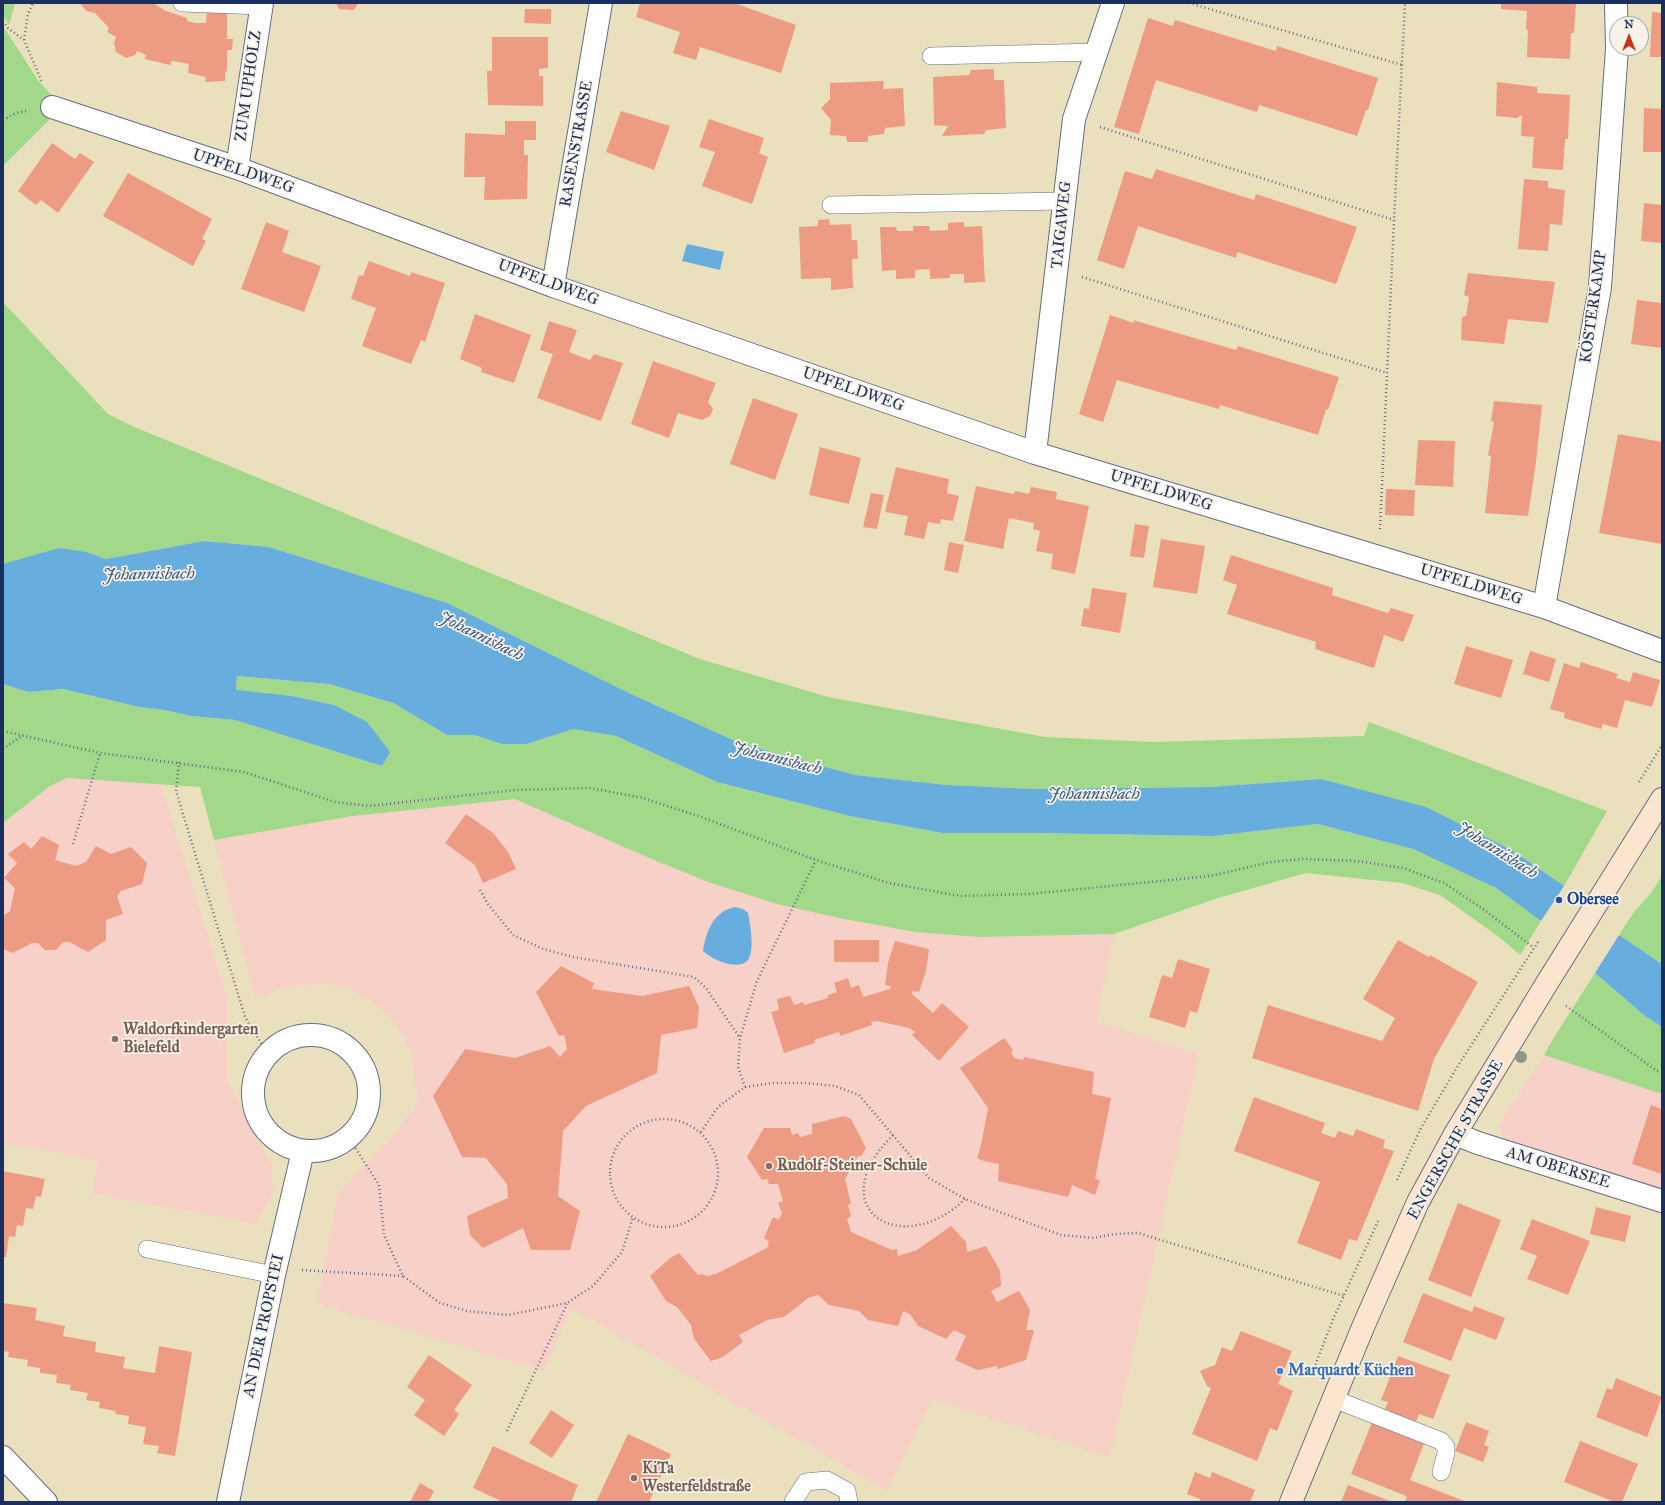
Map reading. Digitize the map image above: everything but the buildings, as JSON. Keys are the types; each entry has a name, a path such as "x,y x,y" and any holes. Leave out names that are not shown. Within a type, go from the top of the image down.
{"main road":[{"name":"ENGERSCHE STRASSE","path":"1291,1502 1387,1270 1418,1202 1456,1134 1547,982 1662,799"}],"street":[{"name":"RASENSTRASSE","path":"553,286 600,3"},
{"name":"TAIGAWEG","path":"1036,453 1074,119 1113,3"},
{"name":"KÖSTERKAMP","path":"1544,607 1600,287 1617,49 1616,3"},
{"name":"ZUM UPHOLZ","path":"237,168 261,4"},
{"name":"UPFELDWEG","path":"52,108 237,168 553,286 1036,453 1544,607 1662,651"},
{"path":"315,1035 332,1039 347,1047 359,1060 367,1075 370,1092 368,1109 363,1120 349,1138 330,1148 319,1151 303,1151 278,1142 260,1122 253,1098 256,1075 268,1054 281,1043 298,1037 315,1035"},
{"name":"AM OBERSEE","path":"1456,1134 1478,1143 1662,1201"},
{"name":"AN DER PROPSTEI","path":"228,1502 275,1272 303,1151"},
{"path":"3,1457 46,1502"}],"lane":[{"path":"182,3 261,4"},
{"path":"931,56 1097,52"},
{"path":"831,205 1064,201"},
{"path":"147,1249 275,1272"},
{"path":"1334,1399 1441,1441 1446,1447 1441,1472"},
{"path":"793,1502 806,1482 827,1480 847,1491 849,1502"}],"path":[{"path":"24,40 28,14 33,3"},
{"path":"1189,3 1402,65"},
{"path":"1379,557 1405,3"},
{"path":"3,22 8,28 24,40 52,108"},
{"path":"1074,119 1394,220"},
{"path":"1057,270 1387,373"},
{"path":"3,731 100,753 179,762 244,772 335,802 369,806 515,790 590,788 643,798 701,817 816,860 889,883 960,896 1030,894 1210,876 1271,862 1303,859 1356,861 1403,868 1444,883 1483,909 1534,948"},
{"path":"3,749 23,735"},
{"path":"73,844 100,753"},
{"path":"179,762 176,791 245,1017 268,1054"},
{"path":"745,1087 738,1067 740,1038 757,981 816,860"},
{"path":"480,890 488,904 513,935 543,949 573,956 694,977 706,988 740,1038"},
{"path":"1564,1004 1657,1071 1662,1072"},
{"path":"701,1132 718,1107 745,1087 772,1083 806,1083 835,1086 859,1095 929,1178 965,1199 1061,1235 1094,1238 1114,1234 1138,1233 1344,1296"},
{"path":"668,1119 686,1123 701,1132 712,1147 718,1164 718,1182 712,1199 700,1213 685,1223 667,1227 649,1225 633,1218 620,1205 612,1190 611,1184 610,1172 613,1154 621,1139 634,1127 651,1120 668,1119"},
{"path":"894,1135 872,1161 865,1182 864,1194 866,1202 870,1212 875,1217 883,1222 894,1225 916,1225 944,1216 953,1211 965,1199"},
{"path":"349,1138 379,1185 384,1235 403,1276 440,1303 467,1311 508,1315 567,1303 593,1286 622,1252 633,1218"},
{"path":"275,1272 403,1276"},
{"path":"507,1431 567,1303"}],"shaded area":[{"name":"Waldorfkindergarten Bielefeld","path":"67,778 161,784 227,997 227,1080 272,1166 273,1194 256,1224 92,1194 98,1161 3,1143 3,826 21,807 50,786"},
{"name":"Rudolf-Steiner-Schule","path":"515,799 649,858 711,883 777,904 844,919 915,932 980,937 1114,934 1096,1022 1199,1054 1110,1457 932,1400 887,1491 571,1308 544,1371 317,1304 338,1193 390,1139 418,1104 411,1052 405,1039 391,1019 375,1004 348,988 326,984 307,985 283,988 255,998 214,840 353,816"},
{"path":"1544,1055 1662,1094 1662,1193 1512,1143 1501,1135 1499,1125"}],"green space":[{"path":"3,3 15,3 9,25 3,15"},
{"path":"3,26 38,80 62,107 3,166"},
{"path":"3,302 108,414 132,426 700,659 828,697 1045,737 1153,742 1364,736 1369,722 1607,811 1564,886 1515,852 1321,779 1210,787 1034,789 947,785 855,775 742,744 633,695 447,603 269,547 204,541 106,559 86,552 3,564"},
{"path":"237,676 329,684 393,703 447,735 474,735 502,744 527,744 573,729 616,736 717,782 850,816 943,833 1213,836 1318,824 1413,849 1496,888 1541,921 1520,955 1499,937 1440,895 1402,883 1306,873 1215,899 1114,934 980,937 915,932 844,919 777,904 711,883 649,858 515,799 353,816 214,840 200,787 67,778 50,786 3,823 3,684 28,692 63,689 139,707 164,710 191,716 235,720 382,766 334,705 292,696 236,691"},
{"path":"1662,876 1662,964 1619,935 1634,912 1651,893"},
{"path":"1595,973 1645,1016 1662,1027 1662,1094 1544,1055"}],"water":[{"path":"687,244 724,252 720,270 682,261"},
{"name":"Johannisbach","path":"204,541 269,547 447,603 633,695 742,744 855,775 947,785 1034,789 1210,787 1321,779 1426,807 1515,852 1564,886 1541,921 1496,888 1413,849 1318,824 1213,836 943,833 850,816 717,782 616,736 573,729 527,744 502,744 474,735 447,735 393,703 329,684 237,676 236,690 292,696 334,705 367,722 390,752 382,766 235,720 191,716 164,710 139,707 63,689 28,692 3,684 3,564 59,548 86,552 106,559"},
{"path":"735,907 743,909 748,913 752,944 748,960 738,965 731,965 718,961 703,951 706,936 716,917 728,909"},
{"path":"1619,935 1662,964 1662,1027 1645,1016 1595,973"}],"place":[{"name":"Obersee","path":"1559,900"},
{"name":"Waldorfkindergarten Bielefeld","path":"115,1039"},
{"name":"Rudolf-Steiner-Schule","path":"769,1166"},
{"name":"Marquardt Küchen","path":"1280,1371"},
{"name":"KiTa Westerfeldstraße","path":"634,1478"}]}
